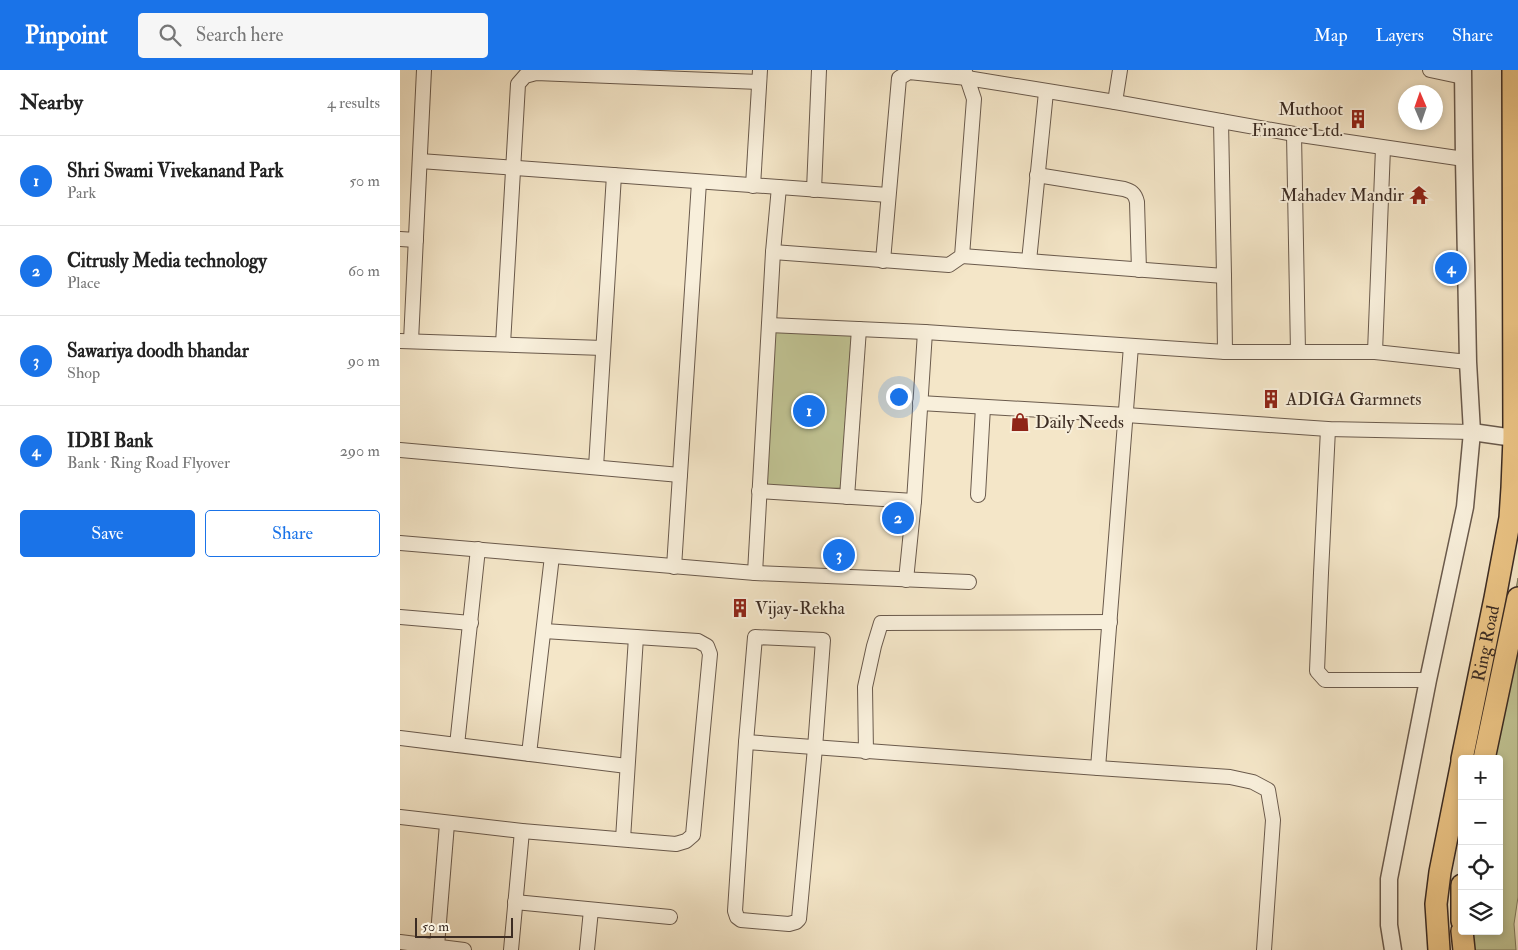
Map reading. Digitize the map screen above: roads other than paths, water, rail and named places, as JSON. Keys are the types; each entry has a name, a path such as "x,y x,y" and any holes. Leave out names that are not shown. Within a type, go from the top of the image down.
{"main road":[{"name":"Ring Road","path":"1463,755 1510,518 1514,438 1513,70"},
{"name":"Ring Road","path":"1485,755 1518,598"},
{"name":"Ring Road","path":"1439,950 1436,904 1440,872 1458,780"},
{"path":"1462,935 1464,950"}],"street":[{"path":"424,70 416,240 406,341 603,348"},
{"path":"814,190 819,70"},
{"path":"1115,102 1120,70"},
{"path":"1393,950 1389,925 1389,879 1428,680 1465,507 1472,432 1468,362 1463,74 1430,70"},
{"path":"504,344 518,84 525,76 536,72 759,76 753,186"},
{"path":"883,261 899,78 909,72 965,74 1046,92 1115,102 1294,134 1464,160"},
{"path":"962,256 974,99 965,74"},
{"path":"1029,261 1046,92"},
{"path":"1221,121 1224,352"},
{"path":"1294,134 1298,352"},
{"path":"1375,352 1383,148"},
{"path":"420,161 888,195"},
{"path":"596,467 614,175"},
{"path":"1038,175 1131,191 1136,196 1137,202 1139,270"},
{"path":"674,566 699,182"},
{"path":"755,573 778,188"},
{"path":"400,239 416,240"},
{"path":"773,252 948,265 962,256 1224,276"},
{"path":"769,325 925,332 1224,352 1375,352 1468,362"},
{"path":"847,497 859,329"},
{"path":"906,580 914,501 925,332"},
{"path":"1098,768 1131,346"},
{"path":"920,403 1328,429 1472,432 1514,438"},
{"path":"978,495 983,407"},
{"path":"1328,429 1317,671 1325,680 1428,680"},
{"path":"400,450 680,475"},
{"path":"759,491 914,501"},
{"path":"400,542 755,573 969,582"},
{"path":"457,745 478,549"},
{"path":"529,754 552,556"},
{"path":"400,617 471,623"},
{"path":"866,752 865,687 881,624 1110,622"},
{"path":"400,817 447,824 676,844 686,841 694,835 710,654 707,646 698,641 544,631"},
{"path":"756,636 823,640 799,919 789,924 741,920 737,917 735,911 746,742 756,636"},
{"path":"624,839 636,637"},
{"path":"400,738 628,766"},
{"path":"746,742 1230,777 1252,782 1268,790 1273,820 1264,950"},
{"path":"437,946 447,824"},
{"path":"511,950 522,831"},
{"path":"515,902 670,917"},
{"path":"587,950 591,910"},
{"path":"400,942 464,950"}],"place":[{"name":"Muthoot Finance Ltd.","path":"1358,119"},
{"name":"Mahadev Mandir","path":"1419,195"},
{"name":"IDBI Bank","path":"1451,268"},
{"name":"ADIGA Garmnets","path":"1271,399"},
{"name":"Shri Swami Vivekanand Park","path":"809,411"},
{"name":"Daily Needs","path":"1020,422"},
{"name":"Citrusly Media technology","path":"898,518"},
{"name":"Sawariya doodh bhandar","path":"839,555"},
{"name":"Vijay-Rekha","path":"740,608"}]}
